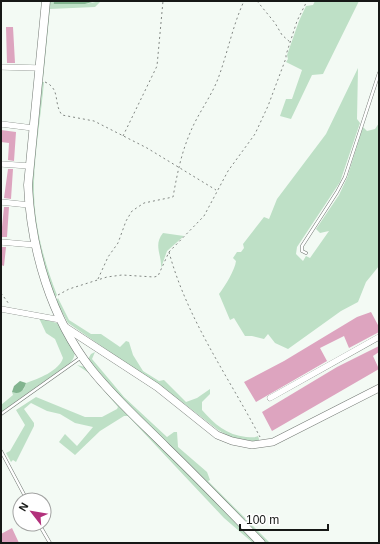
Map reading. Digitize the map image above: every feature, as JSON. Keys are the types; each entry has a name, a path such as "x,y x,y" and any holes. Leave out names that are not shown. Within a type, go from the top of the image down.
{"main road":[{"path":"46,1 33,128 29,205 35,245 53,303 62,323 82,357 121,403 261,543"}],"street":[{"path":"1,67 40,68"},
{"path":"1,124 33,128"},
{"path":"1,164 30,166"},
{"path":"1,202 29,205"},
{"path":"1,242 35,245"},
{"path":"1,309 62,323 169,396 217,434 241,443 264,444 282,438 379,388"},
{"path":"270,398 379,337"}],"lane":[{"path":"306,253 302,251 302,246 345,177 379,73"},
{"path":"1,414 82,357"},
{"path":"1,451 23,492"},
{"path":"44,532 50,543"}],"path":[{"path":"123,137 157,66 163,1"},
{"path":"97,280 108,257 118,243 126,221 132,211 144,203 173,197 178,167 190,132 219,77 231,36 244,1"},
{"path":"257,1 275,23 282,35 290,42"},
{"path":"53,303 63,291 97,280 122,275 154,277 161,272 169,252 204,216 217,190 234,162 250,143 262,122 286,58 297,20 307,1"},
{"path":"38,80 46,82 54,87 62,115 94,121 147,148 217,190"},
{"path":"169,252 174,271 190,310 264,444"},
{"path":"1,293 13,311"}],"shaded area":[{"path":"48,1 53,1 53,3 85,4 101,1 95,7 50,9 43,80 40,80"},
{"path":"53,1 96,1 85,4 54,4"},
{"path":"315,1 359,1 323,74 312,75 291,119 280,116 286,99 292,99 302,70 286,62 288,59 287,55 306,6 313,5"},
{"path":"358,68 357,119 360,123 340,182 297,247 296,254 303,261 306,256 310,258 329,231 320,233 316,229 339,195 347,178 363,127 367,131 375,129 379,123 379,266 366,282 358,302 341,311 288,349 275,343 268,334 264,339 245,336 234,318 230,320 219,294 234,269 236,261 233,258 237,252 241,252 244,248 243,244 264,217 269,219 277,199 326,134"},
{"path":"39,82 44,82 34,182 35,211 43,254 57,295 55,298 43,268 31,197"},
{"path":"163,233 184,236 167,251 161,268 158,246 160,237"},
{"path":"58,298 69,320 91,334 101,334 120,347 126,341 129,342 133,355 143,371 159,381 164,380 186,402 197,398 210,389 210,394 202,402 202,410 221,428 239,436 258,436 260,442 232,438 218,430 182,402 68,323 56,301"},
{"path":"39,318 57,323 72,342 75,353 74,358 70,363 1,412 1,405 13,395 12,392 15,393 24,389 26,383 53,371 61,363 63,358 55,339 46,333"},
{"path":"95,352 92,359 124,397 167,437 174,432 177,432 178,447 207,472 210,480 208,481 270,543 266,543 120,397 88,359 91,354"},
{"path":"77,365 85,367 258,543 253,543 224,518 128,416 124,416 100,431 75,455 59,442 65,434 77,446 93,427 75,423 60,414 47,411 31,403 24,409 34,423 34,426 16,462 13,460 11,462 6,453 10,451 25,425 16,410 36,397 85,417 102,417 117,409 118,407 89,373"},
{"path":"20,381 26,383 23,390 17,393 12,392 14,386"}],"building":[{"path":"6,27 13,27 15,63 7,63"},
{"path":"1,130 16,132 14,161 8,160 9,143 1,142"},
{"path":"8,169 13,169 11,199 4,198"},
{"path":"4,207 9,207 7,237 1,237"},
{"path":"1,247 6,247 4,266 1,265"},
{"path":"371,312 379,327 379,332 349,348 344,336 320,348 327,361 256,402 244,382 284,361 357,317"},
{"path":"379,346 379,352 373,356 379,369 272,431 262,412 337,367"},
{"path":"12,528 12,532 14,532 19,543 1,543 1,534"}]}
